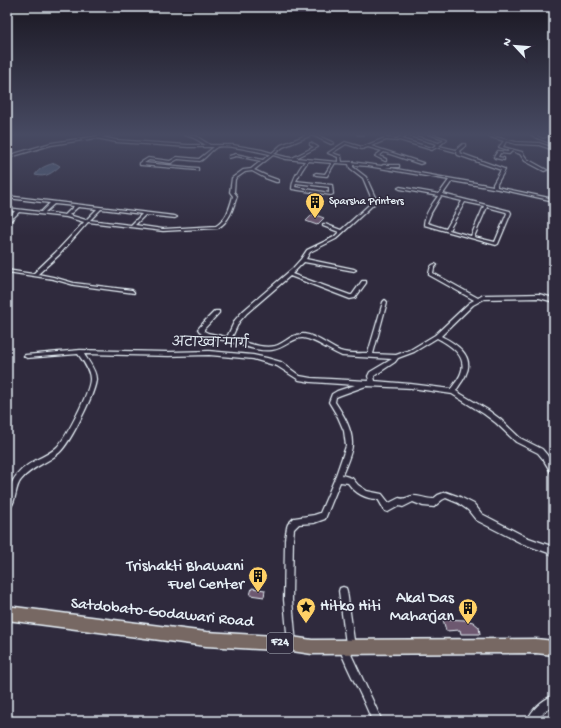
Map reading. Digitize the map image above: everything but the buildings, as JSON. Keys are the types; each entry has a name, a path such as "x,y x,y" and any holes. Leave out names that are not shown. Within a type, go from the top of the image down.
{"main road":[{"name":"Satdobato-Godawari Road","path":"7,613 206,639 292,644 312,647 536,646 554,648"}],"street":[{"path":"186,168 197,169"},
{"path":"7,209 66,216 87,221 163,230 217,227 225,221 233,204 235,196 232,192 233,179 244,171 252,170 254,168"},
{"path":"294,182 329,185 331,186 331,194 295,190 293,188 294,182 301,168"},
{"path":"316,174 326,175 330,168"},
{"path":"229,339 237,321 245,312 303,260 308,251 329,242 368,209 374,201 364,177 352,168"},
{"path":"379,168 554,200"},
{"path":"495,188 495,184 503,170 497,168"},
{"path":"541,168 545,170"},
{"path":"252,170 277,181"},
{"path":"400,188 441,195 464,200 509,212 497,243 427,225 425,222 441,195 451,180"},
{"path":"7,201 9,197 175,217"},
{"path":"447,230 464,200"},
{"path":"42,213 54,202"},
{"path":"66,216 77,205"},
{"path":"472,237 486,206"},
{"path":"34,275 57,254 100,208"},
{"path":"7,222 18,210"},
{"path":"132,226 144,214"},
{"path":"324,225 342,232"},
{"path":"303,260 354,270"},
{"path":"435,265 432,268 431,274 478,300"},
{"path":"7,271 53,278 74,284 132,292"},
{"path":"288,274 350,297 353,297 356,294 364,282"},
{"path":"217,312 201,329 202,332 207,335 257,346 274,348 293,337 301,336 319,341 335,352 342,354 396,356 412,351 436,336 483,297 539,296 554,300"},
{"path":"370,356 385,302"},
{"path":"436,336 457,348 462,353 464,359 466,366 464,373 452,392 492,416 518,440 540,451 546,457 554,472"},
{"path":"253,357 257,346"},
{"path":"7,506 17,479 28,468 59,450 69,434 92,386 93,378 80,352"},
{"name":"अटाख्वा मार्ग","path":"27,356 80,352 168,354 209,353 253,357 279,364 299,378 311,380 411,386 452,392"},
{"path":"292,644 288,600 289,539 291,528 296,521 314,519 322,516 338,478 349,446 347,431 341,416 332,402 334,396 339,393 369,384 372,374 393,361 396,356"},
{"path":"338,478 350,480 355,488 371,496 380,496 388,508 399,502 403,503 413,499 434,503 446,494 460,500 471,508 479,517 524,540 554,551"},
{"path":"343,591 348,662 372,705 377,721"},
{"path":"532,721 536,712 548,702 554,700"}],"water":[{"path":"42,168 57,168 46,175 35,175"}],"place":[{"name":"Sparsha Printers","path":"315,219"},
{"name":"Trishakti Bhawani Fuel Center","path":"258,593"},
{"name":"Hitko Hiti","path":"306,624"},
{"name":"Akal Das Maharjan","path":"468,625"}]}
